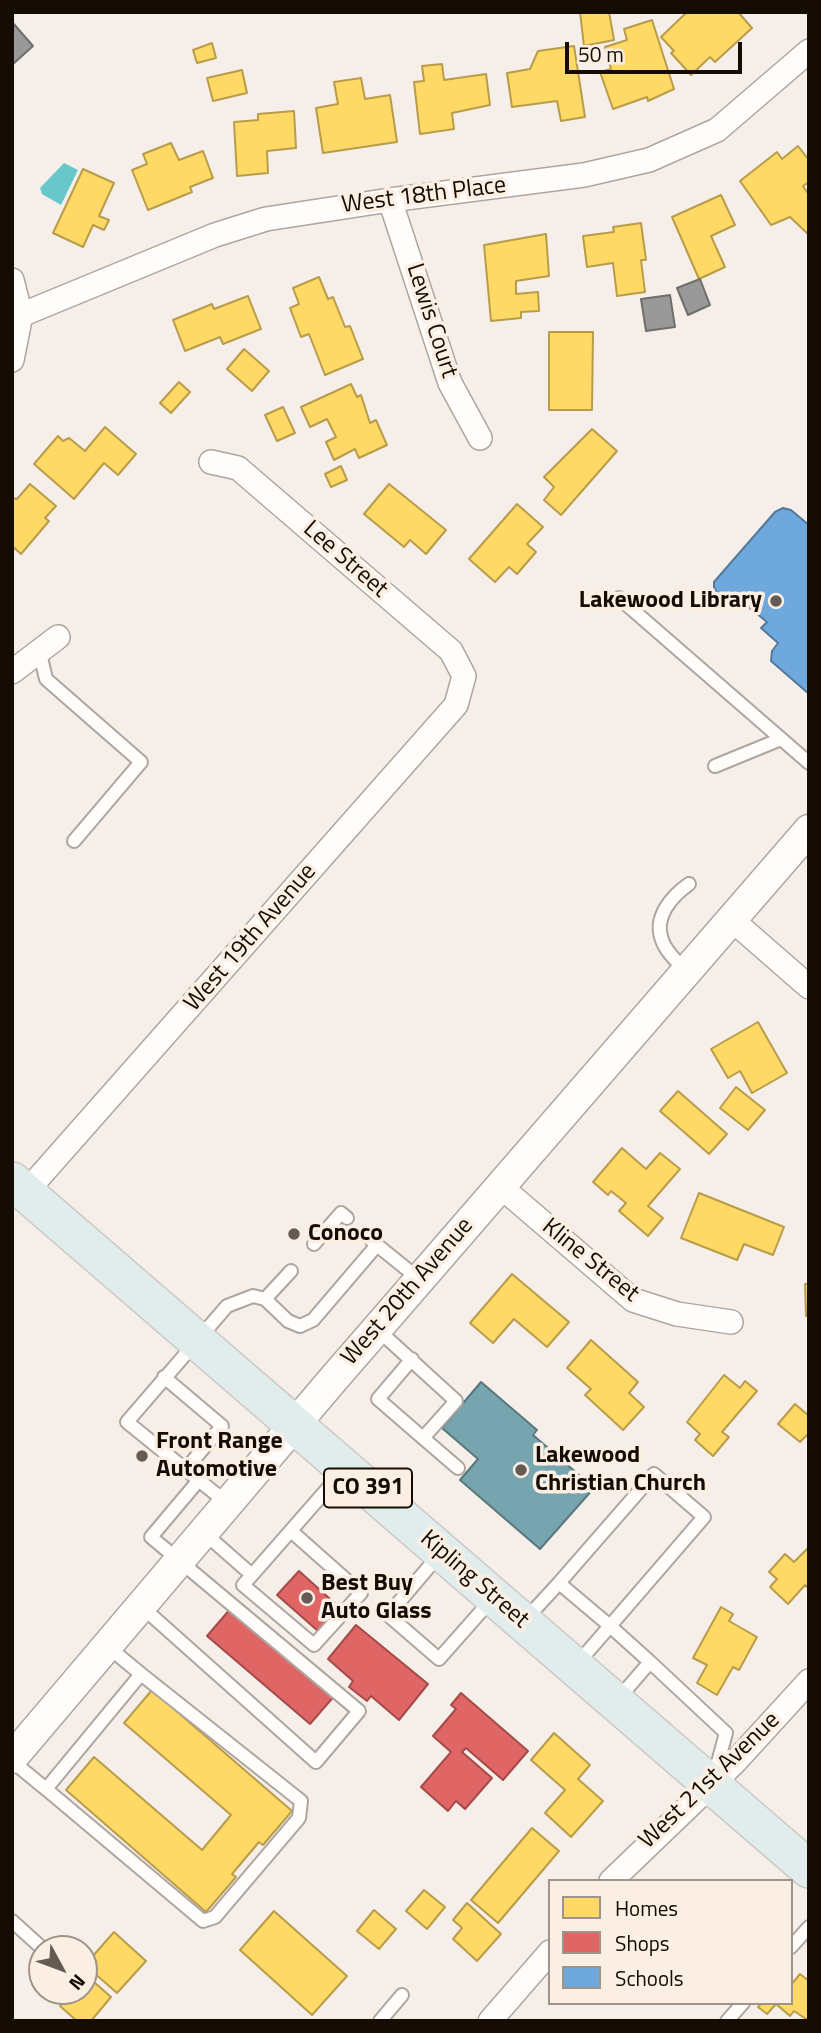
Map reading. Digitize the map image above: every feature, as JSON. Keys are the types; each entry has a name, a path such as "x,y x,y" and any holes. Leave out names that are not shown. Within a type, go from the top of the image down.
{"main road":[{"name":"Kipling Street","path":"18,1191 345,1468 809,1869"}],"street":[{"name":"West 18th Place","path":"21,315 228,231 266,219 584,175 649,160 717,130 809,51"},
{"name":"Lewis Court","path":"390,200 450,383 480,438"},
{"path":"12,280 21,315 12,360"},
{"name":"Lee Street","path":"211,462 238,468 451,651 464,676"},
{"path":"12,672 48,643"},
{"name":"West 19th Avenue","path":"18,1191 456,705 464,676"},
{"name":"West 20th Avenue","path":"12,1760 294,1425 809,830"},
{"path":"731,919 809,987"},
{"name":"Kline Street","path":"500,1186 634,1300 665,1311 731,1322"},
{"name":"West 21st Avenue","path":"613,1879 712,1785 809,1681"},
{"path":"491,2021 548,1954"}],"lane":[{"path":"619,598 809,762"},
{"path":"48,643 46,679 141,762 74,841"},
{"path":"715,766 782,739"},
{"path":"686,972 662,941 661,918 671,897 689,884"},
{"path":"314,1244 327,1235 341,1213 347,1218"},
{"path":"228,1503 127,1422 164,1377 227,1307 253,1296 265,1299 288,1321 300,1326 315,1314 375,1243 420,1279"},
{"path":"265,1299 283,1288 291,1271"},
{"path":"377,1329 456,1401 423,1438"},
{"path":"412,1359 378,1399 458,1468"},
{"path":"164,1377 222,1426 186,1469"},
{"path":"290,1531 360,1593 314,1646 243,1585 252,1575 290,1531 345,1468"},
{"path":"523,1623 654,1474 704,1517 575,1667"},
{"path":"141,1606 316,1762 359,1711 151,1537 199,1480"},
{"path":"203,1532 252,1575"},
{"path":"441,1552 388,1615 439,1659 494,1597"},
{"path":"559,1583 726,1733 712,1785"},
{"path":"12,1760 203,1921 215,1917 299,1818 301,1801 107,1645"},
{"path":"615,1702 650,1662"},
{"path":"46,1789 141,1674"},
{"path":"12,1921 28,1935"},
{"path":"793,1945 809,1927"},
{"path":"380,2021 402,1996"},
{"path":"727,2021 741,2005"}],"water":[{"path":"64,163 78,170 61,205 42,194 40,188"}],"building: Homes":[{"path":"580,12 609,12 614,40 584,46"},
{"path":"687,12 738,12 752,28 715,62 710,57 691,75 661,37"},
{"path":"652,20 674,89 648,101 647,97 613,109 600,72 611,69 605,47 627,40 624,29"},
{"path":"212,43 216,58 197,63 193,50"},
{"path":"574,46 585,117 561,121 557,101 512,107 507,73 530,69 538,51"},
{"path":"442,64 444,80 486,74 490,105 452,113 454,129 420,134 414,82 424,81 422,66"},
{"path":"242,70 247,93 213,101 207,78"},
{"path":"361,78 365,99 390,95 397,142 323,153 316,108 338,104 334,82"},
{"path":"294,111 296,148 267,151 268,173 237,176 234,122 258,120 258,114"},
{"path":"171,143 179,160 203,151 213,178 190,187 192,192 148,210 132,170 147,164 143,154"},
{"path":"798,146 809,160 809,182 803,186 809,195 809,235 790,217 771,225 740,181 777,152 782,159"},
{"path":"83,169 114,183 99,216 109,220 104,230 93,225 83,247 53,233"},
{"path":"721,195 735,225 711,236 725,267 699,279 672,217"},
{"path":"641,223 646,260 641,260 645,292 617,296 613,263 587,267 583,236 614,232 613,227"},
{"path":"546,234 549,276 516,281 516,294 538,292 539,311 521,312 521,318 491,321 484,245"},
{"path":"319,277 328,299 333,297 345,327 350,326 363,359 325,375 309,334 301,337 290,308 299,304 293,288"},
{"path":"248,296 261,329 223,344 220,337 185,351 173,320 212,304 214,309"},
{"path":"549,332 593,332 592,410 549,410"},
{"path":"244,349 269,371 252,391 227,369"},
{"path":"179,382 190,392 171,413 160,403"},
{"path":"351,384 357,397 361,395 370,423 376,420 387,445 359,458 355,449 334,460 326,442 336,437 327,419 310,427 301,407"},
{"path":"283,407 295,433 277,441 265,415"},
{"path":"105,427 136,454 118,475 104,463 74,499 34,464 58,436 63,441 69,438 85,451"},
{"path":"592,429 617,451 561,515 544,500 554,487 544,477"},
{"path":"341,466 347,480 331,487 325,474"},
{"path":"30,484 56,506 45,518 49,521 21,554 12,546 12,498 17,499"},
{"path":"389,484 446,530 426,554 410,540 404,547 364,514"},
{"path":"517,504 543,527 527,544 536,552 517,574 509,567 495,582 469,559"},
{"path":"758,1022 787,1073 752,1093 740,1071 728,1078 711,1049"},
{"path":"736,1087 765,1110 748,1130 720,1108"},
{"path":"678,1091 727,1134 709,1154 660,1111"},
{"path":"622,1148 646,1169 660,1153 680,1169 648,1206 663,1218 648,1236 619,1211 626,1203 611,1191 608,1195 593,1182"},
{"path":"699,1193 784,1227 773,1255 744,1244 737,1260 681,1238"},
{"path":"512,1274 569,1322 547,1347 514,1319 493,1343 470,1323"},
{"path":"805,1284 809,1284 809,1316 806,1316"},
{"path":"591,1340 638,1382 629,1393 644,1407 623,1430 585,1395 591,1389 567,1368"},
{"path":"724,1375 740,1388 745,1381 757,1391 722,1432 729,1437 713,1456 695,1440 700,1434 687,1422"},
{"path":"795,1404 809,1416 809,1433 800,1442 778,1424"},
{"path":"809,1547 809,1589 805,1585 788,1604 770,1587 777,1579 769,1572 785,1554 794,1562"},
{"path":"721,1607 733,1614 729,1621 757,1637 739,1670 733,1667 717,1695 697,1683 707,1665 693,1658"},
{"path":"152,1690 292,1811 263,1845 259,1842 232,1874 236,1877 206,1912 66,1790 94,1757 202,1850 231,1815 124,1723"},
{"path":"554,1733 590,1765 578,1779 603,1801 571,1837 545,1813 565,1790 531,1760"},
{"path":"532,1828 559,1851 498,1923 471,1900"},
{"path":"424,1890 445,1907 427,1929 406,1911"},
{"path":"467,1903 501,1934 477,1961 453,1939 462,1928 453,1920"},
{"path":"374,1910 396,1929 379,1949 357,1931"},
{"path":"274,1911 347,1976 312,2015 240,1950"},
{"path":"114,1932 146,1961 117,1993 98,1976 98,1950"},
{"path":"800,1974 809,1981 809,2021 794,2011 790,2016 777,2005 793,2005 793,1983"},
{"path":"98,1986 111,1997 91,2021 77,2021 60,2006 98,2005"},
{"path":"760,2005 775,2005 767,2014 758,2007"}],"building: Shops":[{"path":"299,1571 339,1607 318,1631 277,1595"},
{"path":"232,1607 336,1694 310,1724 207,1636"},
{"path":"356,1625 428,1684 399,1720 371,1696 367,1701 349,1687 353,1681 328,1659"},
{"path":"461,1693 528,1751 503,1780 466,1748 462,1752 492,1778 465,1809 456,1801 448,1811 421,1787 451,1752 433,1736 456,1709 451,1705"}],"building: Schools":[{"name":"Lakewood Library","path":"783,508 791,510 809,525 809,694 771,661 772,651 778,643 761,628 767,622 739,599 730,603 723,601 714,588 714,582 775,512"}],"building: Public":[{"name":"Lakewood Christian Church","path":"481,1382 537,1430 533,1435 594,1488 540,1549 460,1480 478,1459 442,1428"}],"building: Industry":[{"path":"12,23 33,46 12,65"},
{"path":"700,279 710,305 688,315 677,288"},
{"path":"670,295 675,327 646,331 641,299"}],"place":[{"name":"Lakewood Library","path":"776,601"},
{"name":"Conoco","path":"294,1234"},
{"name":"Front Range Automotive","path":"142,1456"},
{"name":"Lakewood Christian Church","path":"521,1470"},
{"name":"Best Buy Auto Glass","path":"307,1598"}]}
